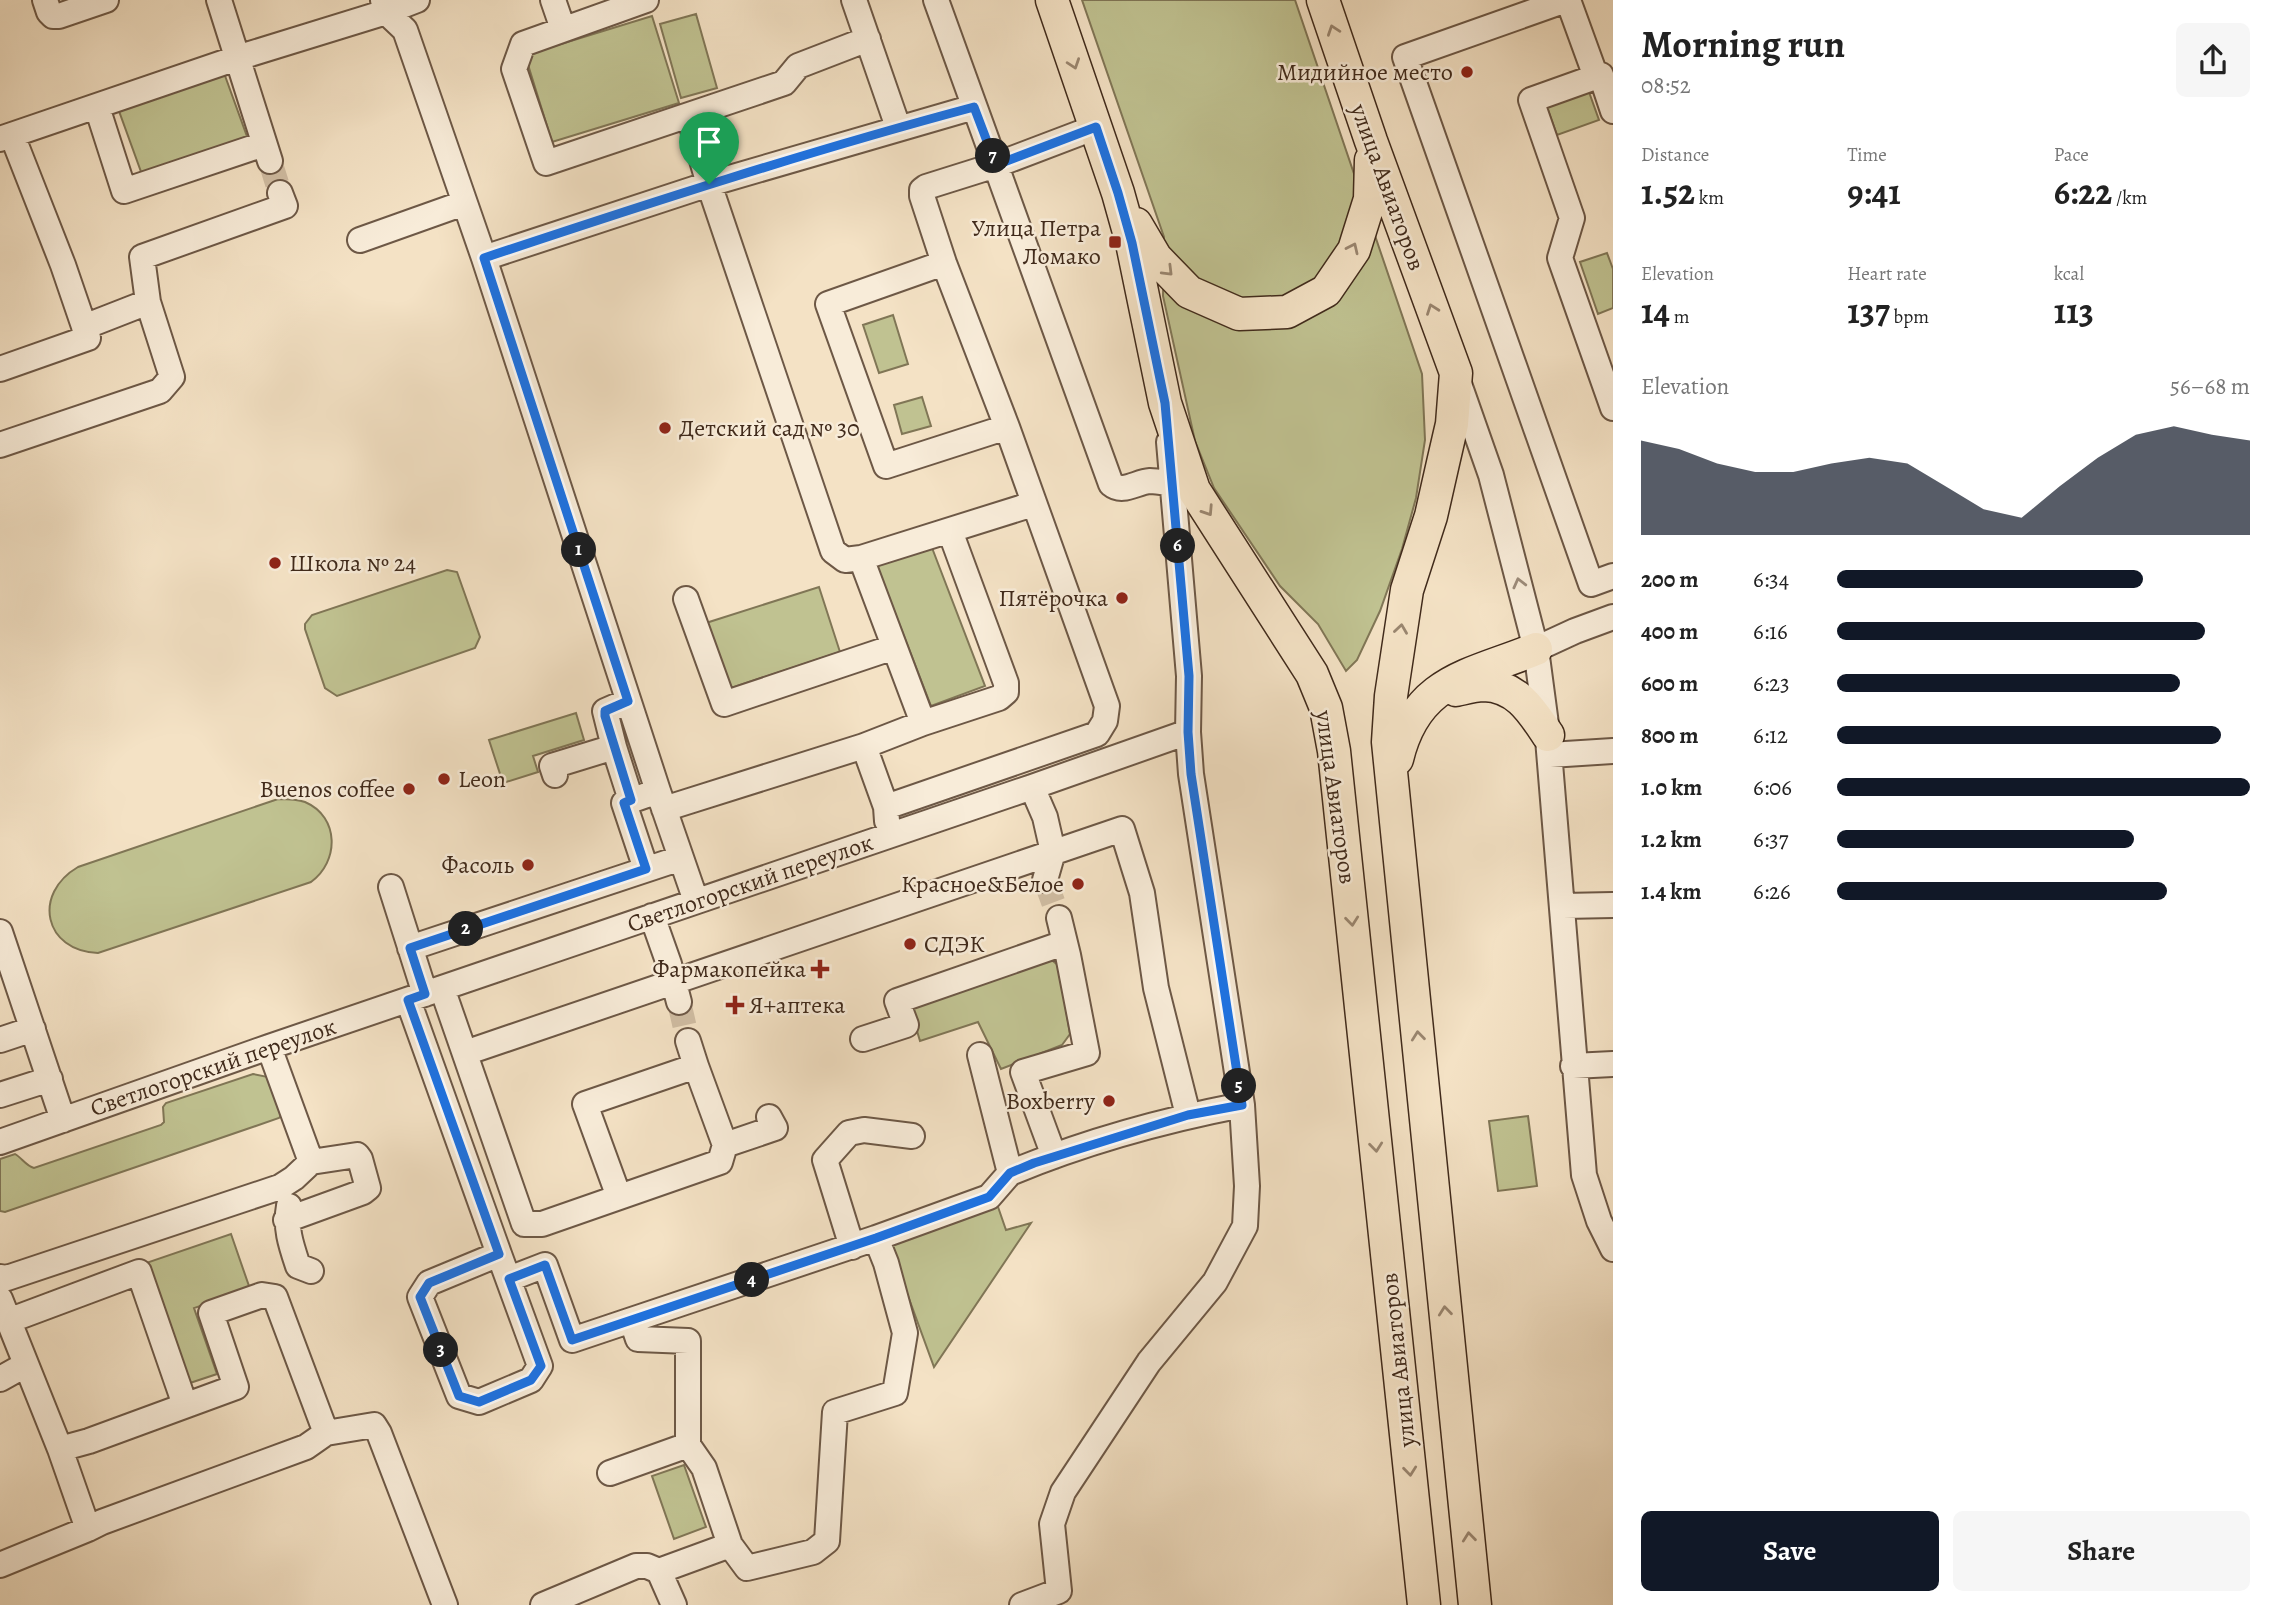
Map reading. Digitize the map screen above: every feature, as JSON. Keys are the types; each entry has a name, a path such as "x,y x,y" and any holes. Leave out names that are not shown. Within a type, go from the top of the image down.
{"main road":[{"name":"улица Авиаторов","path":"1052,0 1118,193 1132,243 1165,403 1194,490 1312,674 1326,708 1334,751 1424,1605"},
{"name":"улица Авиаторов","path":"1323,0 1371,141 1456,373 1452,424 1431,516 1407,590 1391,696 1388,742 1475,1605"},
{"path":"1118,193 1156,258 1189,292 1239,314 1287,312 1326,291 1354,250 1370,198 1371,141"},
{"path":"1392,780 1406,727 1424,702 1457,678 1536,649"},
{"path":"1437,693 1483,685 1516,694 1529,706 1549,745"}],"street":[{"path":"45,0 49,12 53,16 59,16 106,0"},
{"path":"97,107 124,191 267,152 219,0"},
{"path":"0,369 88,338 63,265 6,137 385,6 416,0"},
{"path":"553,0 563,29"},
{"path":"646,0 523,44 514,69 546,163 784,83 798,66 868,39"},
{"path":"854,0 898,127"},
{"path":"936,0 1111,484 1122,489 1149,481 1173,484"},
{"path":"1596,77 1567,0 1405,57 1591,584 1613,576"},
{"path":"385,6 405,30 484,258 696,901"},
{"path":"1613,111 1601,75 1531,100 1572,218 1560,258 1613,408"},
{"path":"484,258 709,184 974,107"},
{"path":"688,116 833,551 845,560 861,558 1033,504"},
{"path":"886,807 1097,734 1105,721 1107,706 944,263 922,196 922,190 926,187 996,165 1096,127"},
{"path":"0,445 160,391 172,377 148,302 142,257 285,206 280,194"},
{"path":"360,240 464,203"},
{"path":"944,263 828,304 886,466 1006,427"},
{"path":"84,327 148,302"},
{"name":"улица Авиаторов","path":"1456,373 1491,475 1536,649 1549,745 1573,1066 1584,1175 1612,1247"},
{"path":"1022,1605 1059,1591 1052,1524 1063,1492 1149,1362 1215,1282 1245,1226 1247,1186 1242,1105 1191,774 1188,732 1189,676 1165,403"},
{"path":"646,869 624,803 631,800 661,800 864,746 999,698 1006,692 1006,683 950,531"},
{"path":"861,558 923,723"},
{"path":"686,599 724,704 894,647"},
{"path":"1536,649 1613,617"},
{"path":"628,701 605,711 631,800"},
{"name":"Светлогорский переулок","path":"0,1142 1188,732"},
{"path":"1549,745 1613,751"},
{"path":"864,746 886,807 889,836"},
{"path":"555,775 552,766 614,747"},
{"path":"1032,787 1045,817 1053,852 1045,880"},
{"path":"465,1053 676,993 1053,852 1122,829 1142,893 1156,988 1188,1115"},
{"path":"410,948 681,858"},
{"path":"391,887 425,994 499,1254 541,1366 531,1380 479,1402 459,1396 420,1297 429,1283 499,1254"},
{"path":"1563,906 1613,905"},
{"path":"652,916 676,993"},
{"path":"1054,1156 1023,1072 1087,1053 1059,918"},
{"path":"0,932 63,1120"},
{"path":"863,1039 906,1025 897,1001 1064,943"},
{"path":"425,994 465,1053 524,1224 542,1224 720,1162 725,1145 688,1041"},
{"path":"0,1040 33,1029"},
{"path":"269,1047 302,1170 286,1220 288,1234 298,1266 311,1270"},
{"path":"980,1055 1010,1173"},
{"path":"1573,1066 1613,1064"},
{"path":"619,1197 585,1104 696,1066"},
{"path":"0,1095 50,1079"},
{"path":"509,1279 545,1265 572,1340 852,1247 989,1197 1010,1173 1054,1156 1188,1115 1242,1105"},
{"path":"725,1145 775,1128 769,1117"},
{"path":"852,1247 825,1160 849,1133 864,1130 912,1136"},
{"path":"0,1277 7,1278 280,1187 302,1170 357,1155 368,1188 286,1220"},
{"path":"632,1321 638,1339 688,1341 688,1445 704,1468 730,1545 747,1568 813,1552 827,1541 835,1412 895,1393 905,1333 886,1263 876,1238"},
{"path":"89,1528 4,1310 139,1272 185,1405"},
{"path":"60,1449 236,1387 211,1313 262,1295 275,1297 326,1433"},
{"path":"0,1379 25,1365"},
{"path":"0,1564 306,1447 326,1433 374,1425 445,1605"},
{"path":"610,1473 688,1445"},
{"path":"543,1605 636,1566 647,1566 659,1571 730,1545"},
{"path":"659,1571 674,1605"}],"green space":[{"path":"1082,0 1295,0 1422,374 1425,440 1416,498 1402,549 1380,611 1357,660 1346,671 1318,624 1280,586 1214,488 1195,441 1163,296 1164,237"},
{"path":"696,14 717,88 681,98 660,24"},
{"path":"652,16 679,103 552,142 525,55"},
{"path":"224,73 249,142 144,180 119,111"},
{"path":"1589,92 1599,120 1557,135 1547,107"},
{"path":"1607,253 1613,269 1613,308 1598,314 1580,262"},
{"path":"893,315 908,364 879,373 863,325"},
{"path":"922,397 931,426 902,434 894,405"},
{"path":"929,540 985,686 931,706 875,561"},
{"path":"447,570 457,572 480,637 475,648 337,696 325,688 305,629 305,624 312,615"},
{"path":"819,587 840,652 728,689 706,623"},
{"path":"576,713 584,740 533,756 538,772 503,783 489,740"},
{"path":"278,799 305,802 325,818 330,829 331,852 327,863 311,882 98,953 80,950 66,943 56,932 50,906 54,892 63,878 78,867"},
{"path":"1048,957 1059,966 1070,1034 1062,1045 1001,1069 978,1022 920,1041 912,1014 913,1007"},
{"path":"253,1074 268,1077 282,1115 279,1118 5,1212 0,1211 0,1159 15,1154 34,1168 161,1125 164,1122 163,1107 166,1103"},
{"path":"1528,1116 1537,1186 1498,1191 1489,1121"},
{"path":"997,1204 1006,1230 1031,1223 934,1367 889,1244"},
{"path":"231,1234 250,1289 194,1308 217,1374 187,1384 146,1263"},
{"path":"684,1465 706,1527 674,1539 652,1476"}],"tunnel":[{"path":"270,161 280,193"},
{"path":"1045,880 1059,918"},
{"path":"679,1002 688,1041"}],"place":[{"name":"Мидийное место","path":"1467,72"},
{"name":"Улица Петра Ломако","path":"1115,242"},
{"name":"Детский сад № 30","path":"665,428"},
{"name":"Школа № 24","path":"275,563"},
{"name":"Пятёрочка","path":"1122,598"},
{"name":"Leon","path":"444,779"},
{"name":"Buenos coffee","path":"409,789"},
{"name":"Фасоль","path":"528,865"},
{"name":"Красное&Белое","path":"1078,884"},
{"name":"СДЭК","path":"910,944"},
{"name":"Фармакопейка","path":"820,969"},
{"name":"Я+аптека","path":"735,1005"},
{"name":"Boxberry","path":"1109,1101"}],"route":[{"path":"974,107 996,165 1096,127 1132,243 1165,403 1189,676 1188,732 1191,774 1242,1105 1188,1115 1034,1163 1010,1173 989,1197 876,1238 572,1340 545,1265 509,1279 541,1366 531,1380 479,1402 459,1396 420,1297 429,1283 499,1254 408,1000 425,994 410,948 646,869 624,803 631,800 605,716 608,708 628,701 484,258 709,184 974,107"}]}
